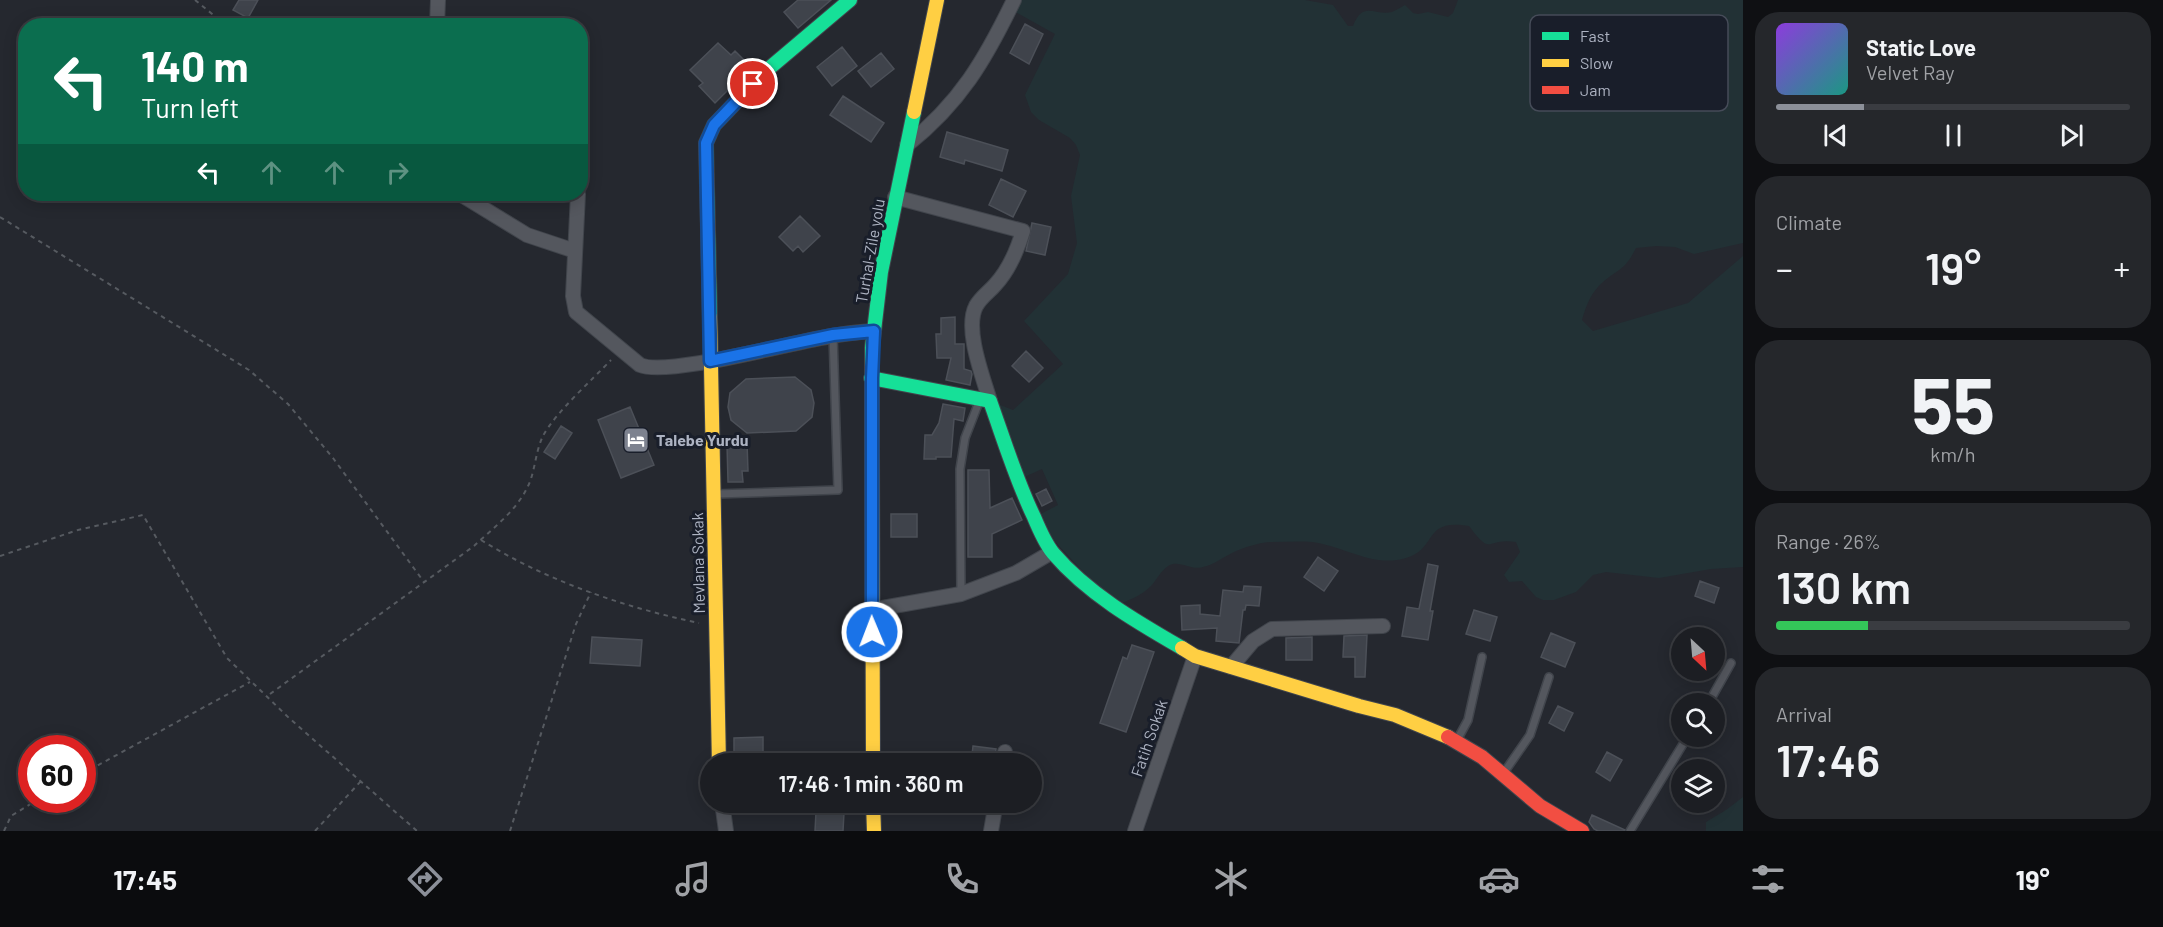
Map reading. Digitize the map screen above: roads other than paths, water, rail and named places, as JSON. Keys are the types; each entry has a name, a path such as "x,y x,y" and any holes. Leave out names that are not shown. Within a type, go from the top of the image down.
{"street":[{"path":"437,18 438,0"},
{"name":"Mevlana Sokak","path":"719,753 705,157 709,135 714,125 766,71 850,0"},
{"name":"Turhal-Zile yolu","path":"873,753 871,610 874,331 881,272 937,0"},
{"path":"906,147 930,127 962,92 1014,0"},
{"path":"896,196 1023,231 1016,252 1006,270 982,298 973,315 973,327 985,400 1033,519 1052,552 1075,575 1134,620 1195,656 1395,715 1456,741 1482,757 1540,806 1582,831"},
{"path":"471,201 527,235 575,251"},
{"path":"578,201 573,296 576,312 640,365 653,368 710,361 833,335 874,331"},
{"path":"872,378 985,400"},
{"path":"871,610 960,594 1016,573 1052,552"},
{"path":"1231,667 1253,641 1272,629 1383,626"},
{"name":"Fatih Sokak","path":"1135,831 1195,656"},
{"path":"724,813 726,831"},
{"path":"873,813 874,831"},
{"path":"991,831 994,813"}],"lane":[{"path":"713,495 838,490 833,335"},
{"path":"960,594 960,469 965,438 985,400"},
{"path":"1456,741 1468,720 1482,657"},
{"path":"1713,693 1731,663"},
{"path":"1503,775 1530,735 1549,677"},
{"path":"1630,831 1682,747"}],"place":[{"name":"Talebe Yurdu","path":"636,440"}]}
